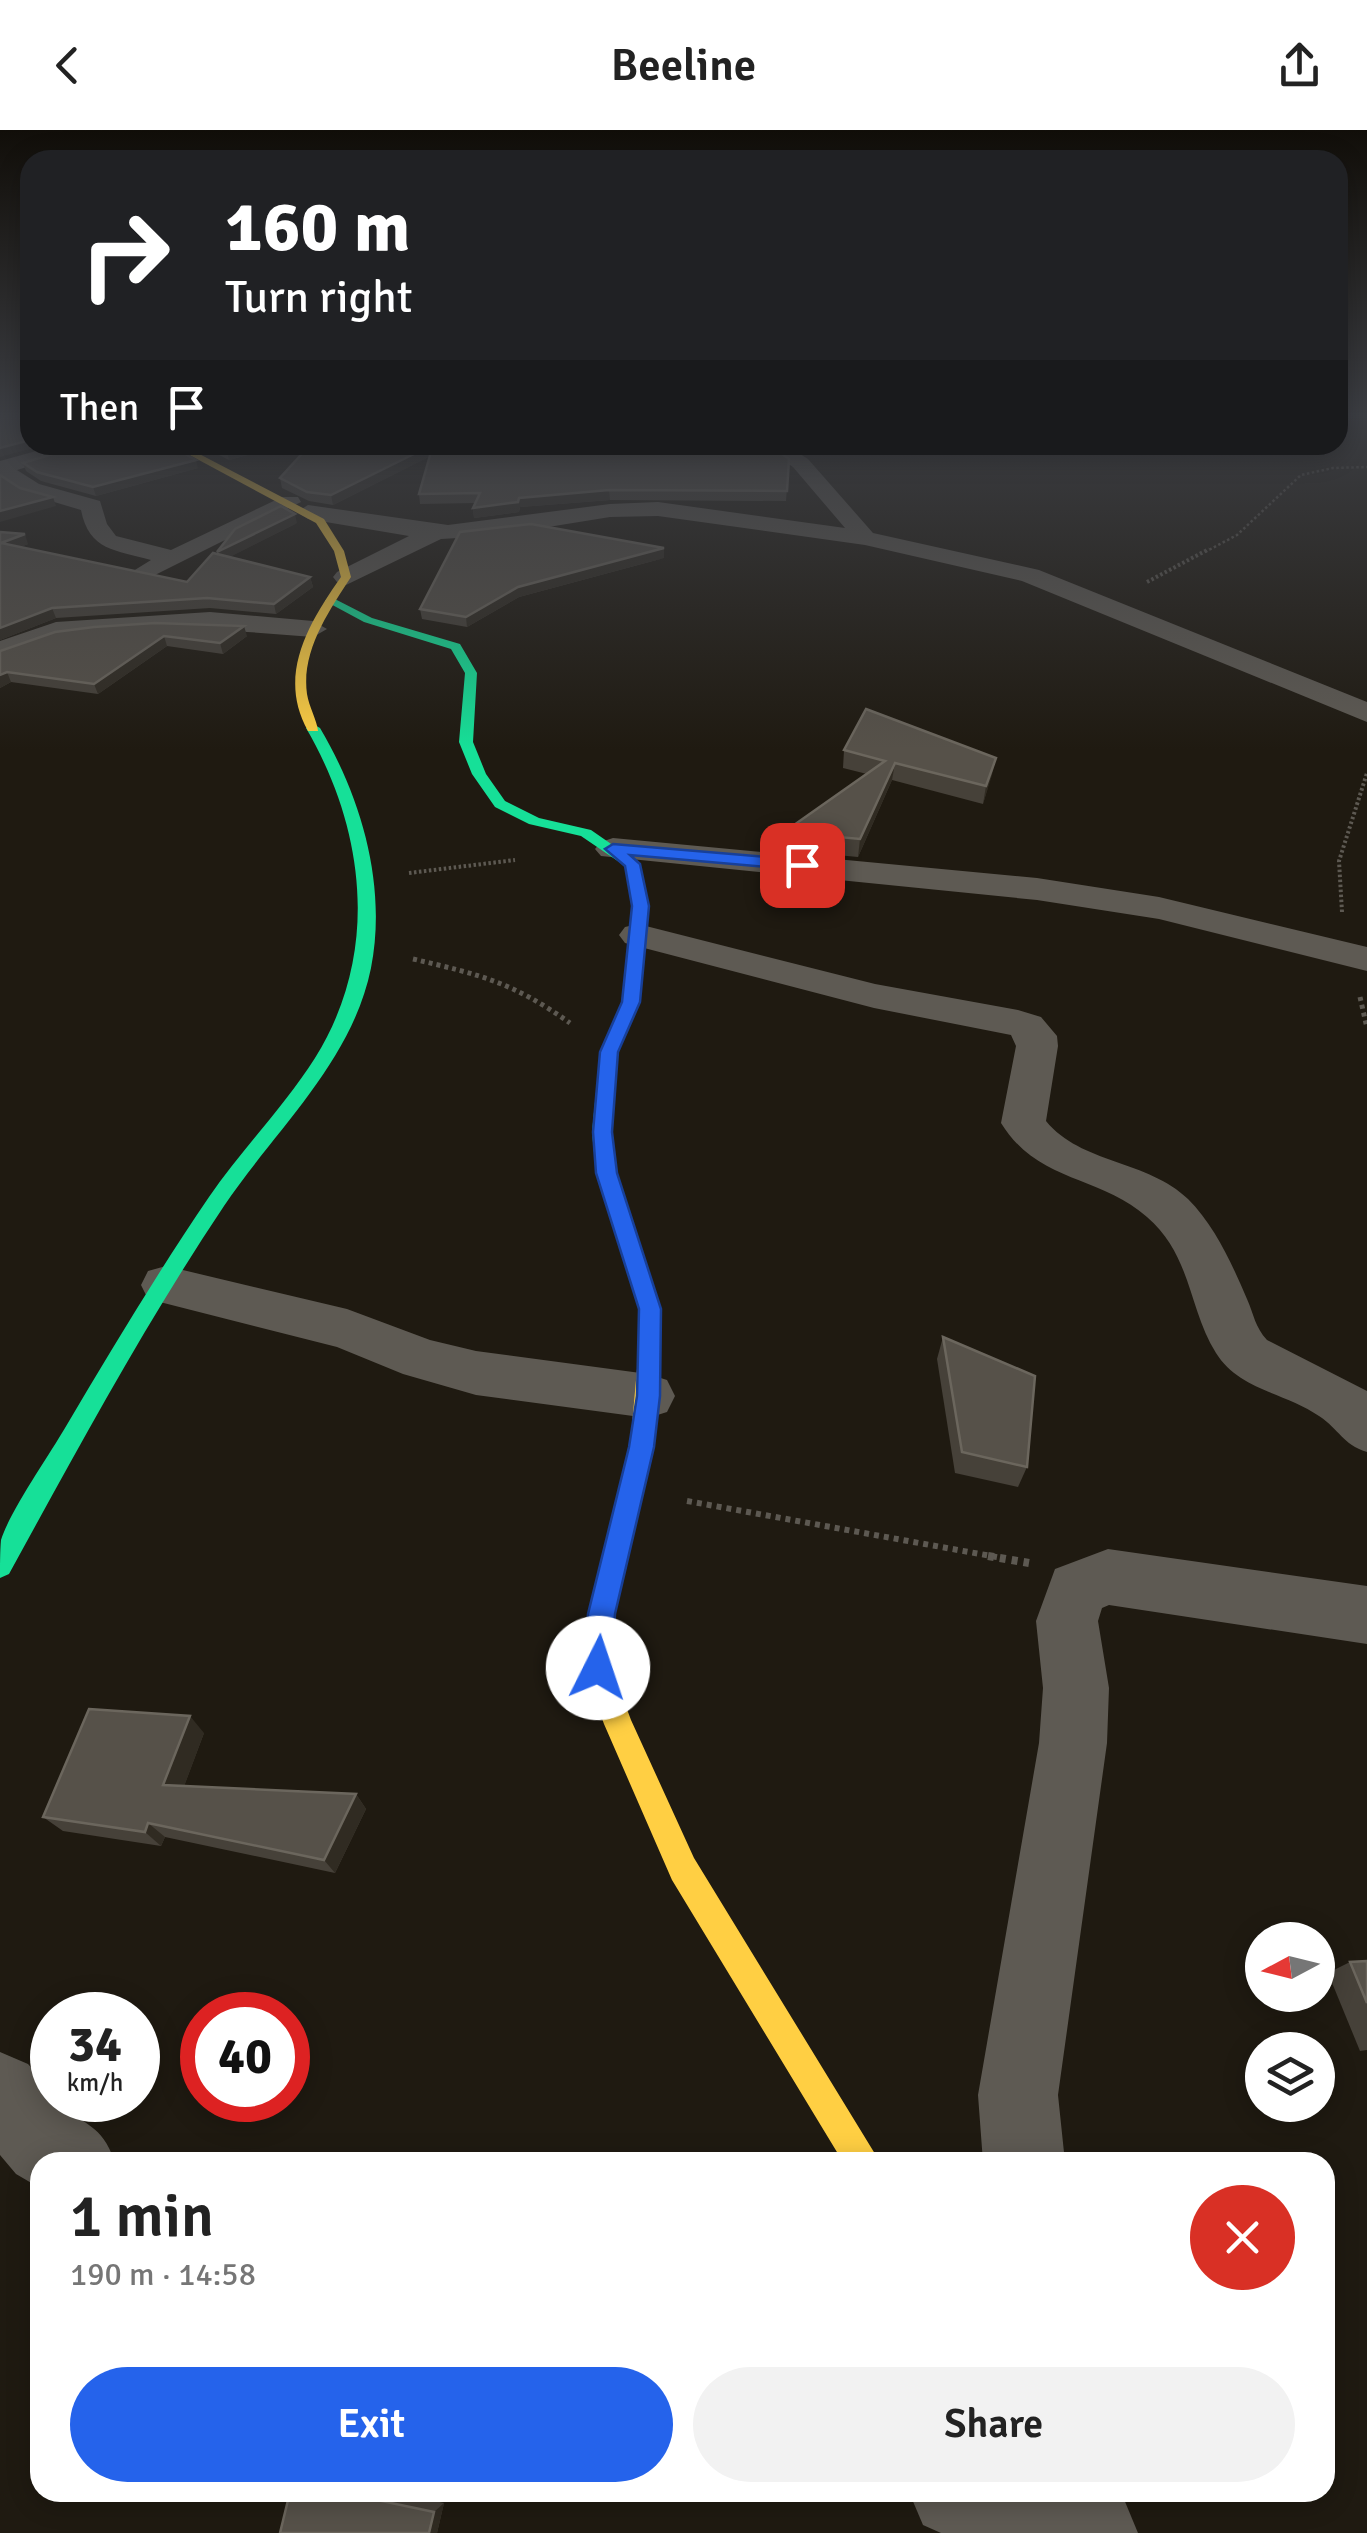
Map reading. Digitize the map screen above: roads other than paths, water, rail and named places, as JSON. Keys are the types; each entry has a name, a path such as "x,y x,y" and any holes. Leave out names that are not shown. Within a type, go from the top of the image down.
{"street":[{"path":"97,526 108,541 173,558"},
{"path":"143,573 252,526"},
{"path":"323,526 346,578"},
{"path":"404,526 436,532 502,526"},
{"path":"770,526 865,538 1030,575 1367,712"},
{"path":"855,526 865,538"},
{"path":"0,1566 54,1464 231,1181 344,1025 362,969 368,913 363,868 326,747 300,706 298,690 313,629 346,578 436,532"},
{"path":"330,599 368,620 456,647 471,673 466,742 479,774 500,804 534,821 599,841 1037,889 1159,908 1358,956"},
{"path":"0,651 56,630 91,626 210,620 313,629"},
{"path":"599,841 632,864 640,906 631,1002 609,1052 602,1132 606,1173 650,1309 648,1396 632,1491 601,1614 598,1668 618,1724 683,1869 857,2152"},
{"path":"638,935 874,996 1026,1026 1036,1036 1037,1046 1022,1123 1032,1138 1050,1150 1132,1182 1164,1204 1193,1238 1236,1341 1259,1362 1315,1386 1348,1406 1367,1428"},
{"path":"166,1286 347,1330 422,1359 476,1373 648,1396"},
{"path":"1023,2152 1018,2095 1073,1743 1076,1688 1067,1621 1077,1589 1108,1577 1367,1614"},
{"path":"0,2092 45,2145 57,2152"},
{"path":"981,2502 1058,2533"},
{"path":"1077,2502 1090,2533"}]}
